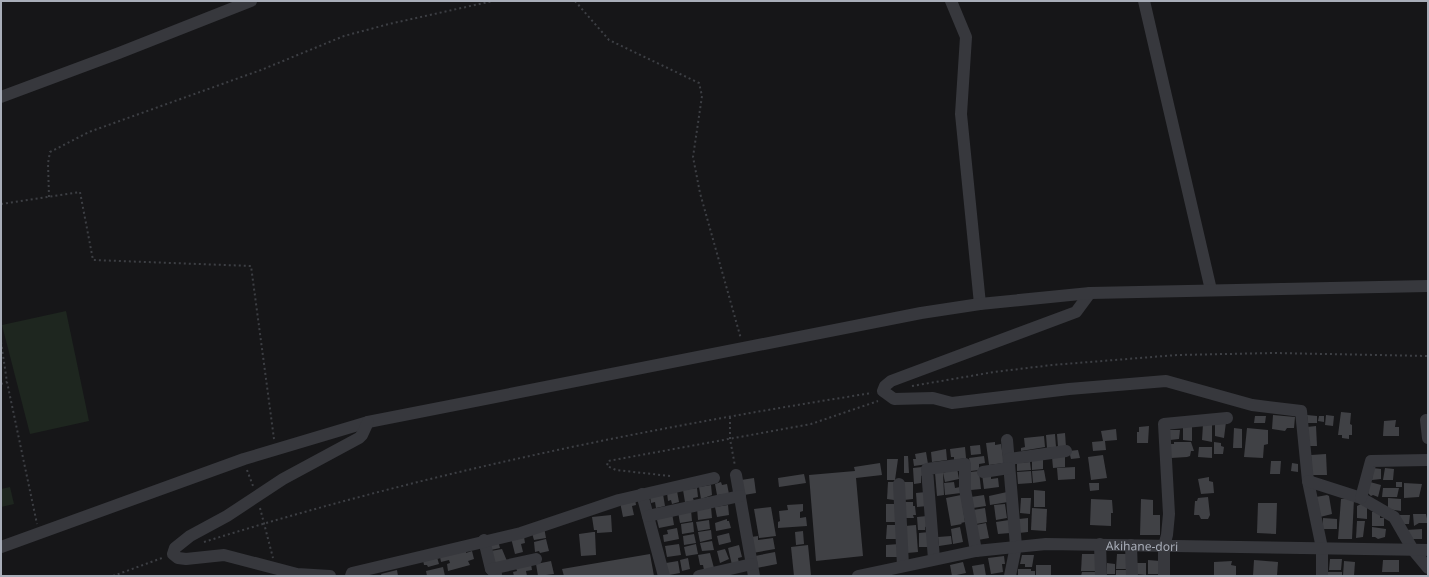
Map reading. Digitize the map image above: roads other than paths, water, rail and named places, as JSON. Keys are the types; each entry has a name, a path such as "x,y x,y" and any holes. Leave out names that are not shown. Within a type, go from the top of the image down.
{"street":[{"path":"1,97 119,53 251,1"},
{"path":"951,1 966,37 961,114 980,304"},
{"path":"1144,1 1211,290"},
{"path":"1,547 276,448 368,422 744,348 980,304 1090,293 1428,286"},
{"path":"1090,293 1076,312 891,381 885,386 887,394 933,398 952,403 1069,389 1166,381 1252,405 1302,411 1308,481 1322,548 1322,576"},
{"path":"1164,576 1164,546 1167,535 1169,514 1164,424 1227,418"},
{"path":"1426,420 1428,438"},
{"path":"330,576 297,574 224,555 186,559 178,558 173,554 175,548 181,541 283,479 359,438 368,422"},
{"path":"1007,440 1016,546 1010,576"},
{"path":"983,472 1009,463 1066,451"},
{"path":"1361,498 1371,461 1428,460"},
{"path":"934,559 928,469 965,464 965,489 976,551"},
{"path":"736,475 754,576"},
{"path":"351,576 352,573 484,540 521,533 619,500 714,478"},
{"path":"1308,481 1361,498 1394,517 1413,550 1428,568"},
{"path":"899,484 903,566"},
{"path":"642,494 664,576"},
{"path":"648,516 740,496"},
{"path":"484,540 495,573 536,559"},
{"path":"1100,544 1101,576"},
{"name":"Akihane-dori","path":"858,576 976,551 1016,546 1100,544 1428,550"},
{"path":"1131,545 1132,576"},
{"path":"699,576 752,564"}]}
